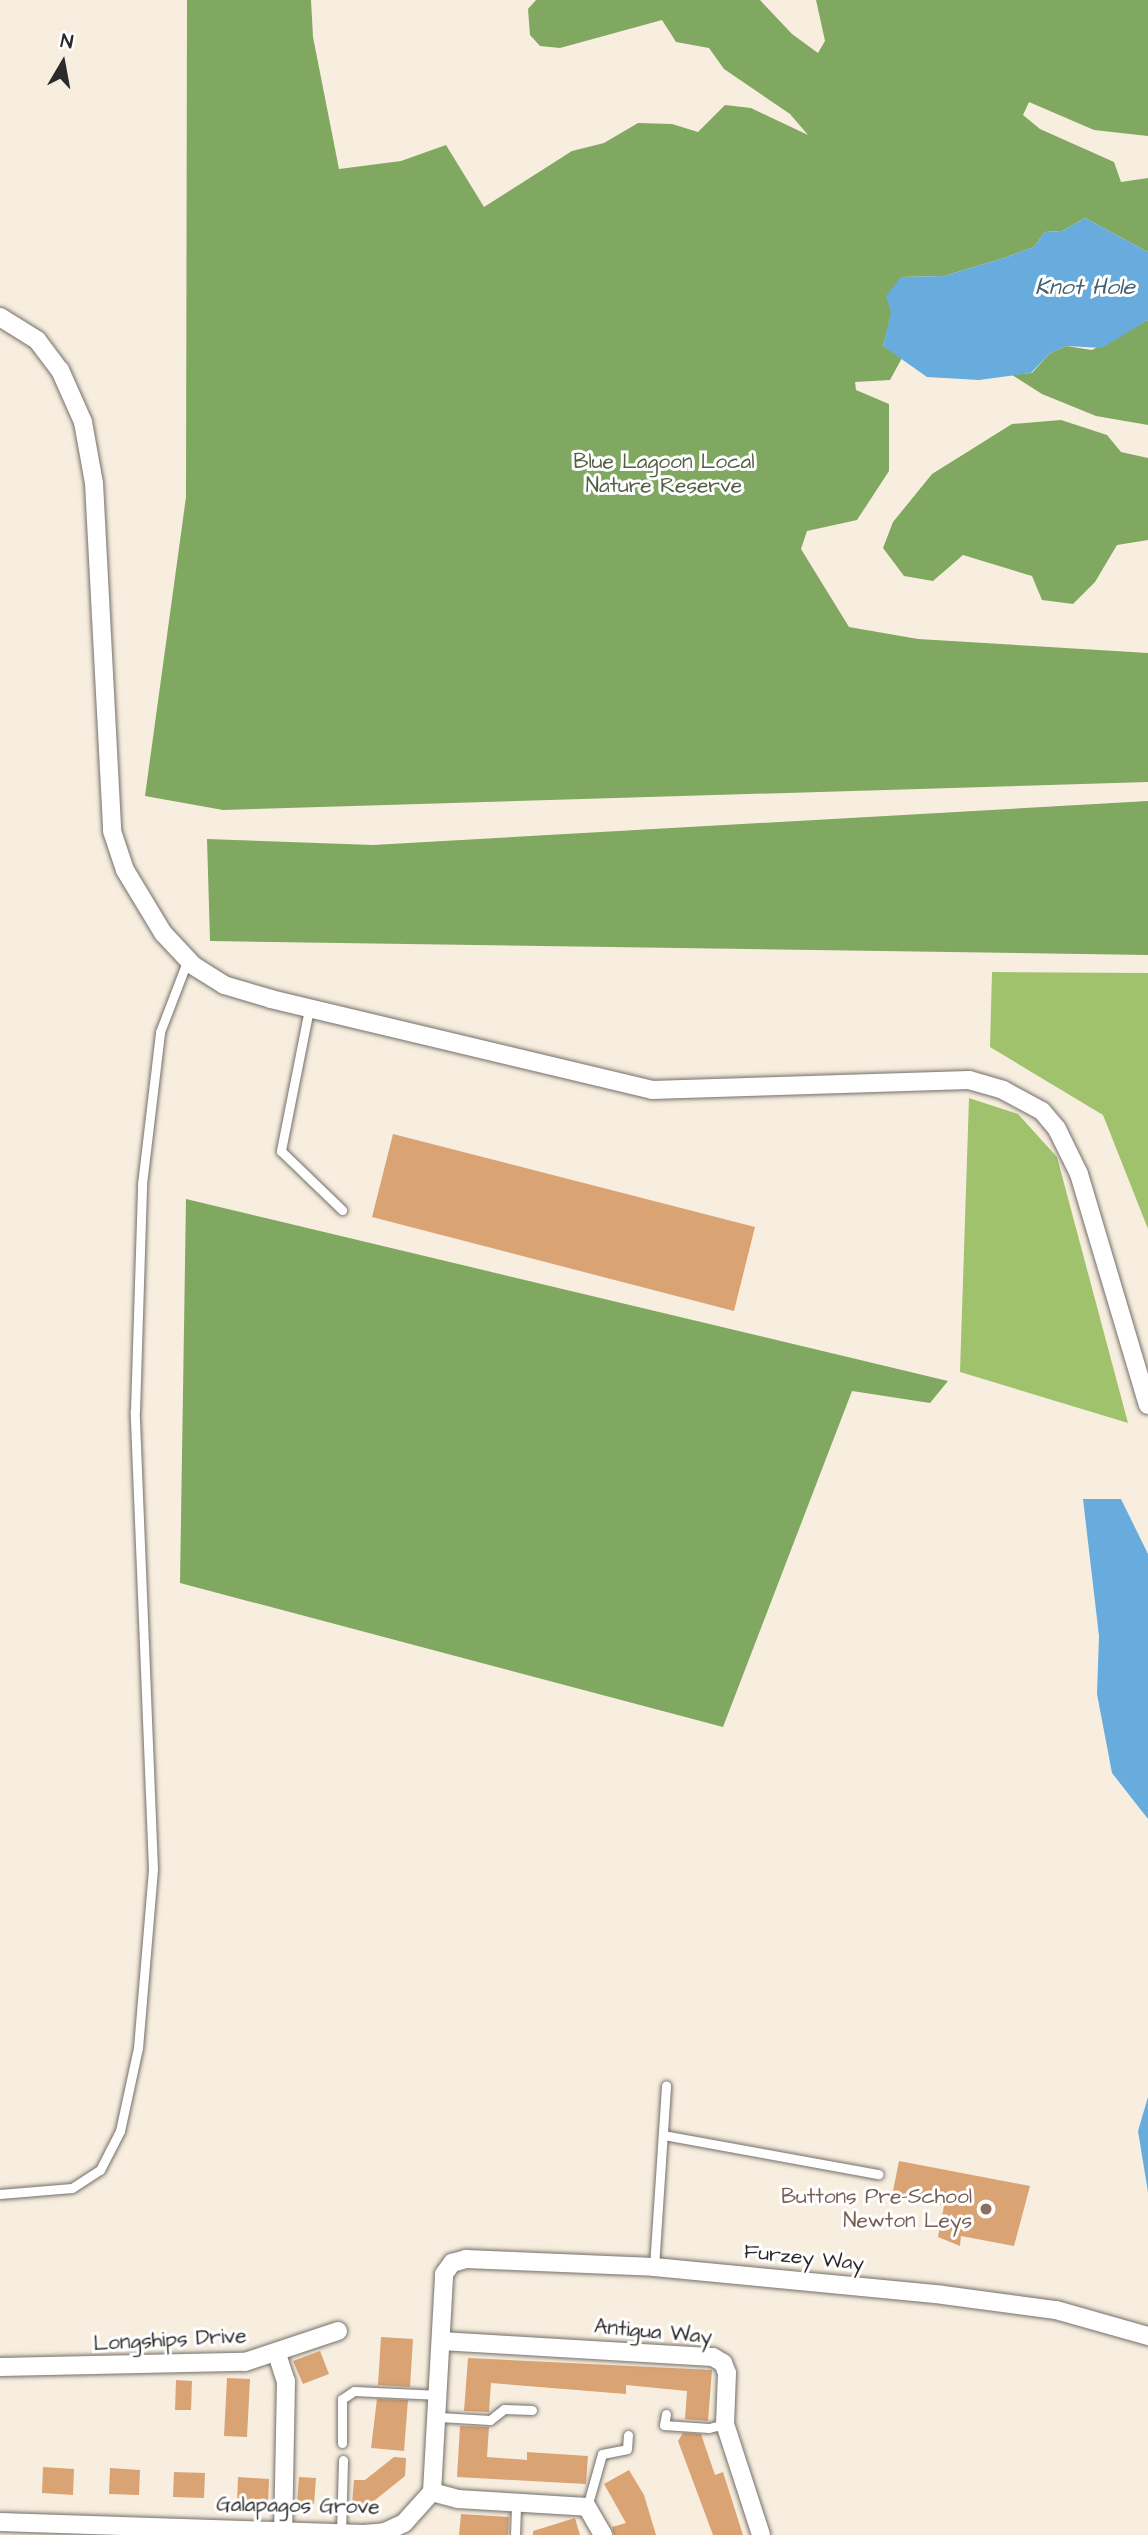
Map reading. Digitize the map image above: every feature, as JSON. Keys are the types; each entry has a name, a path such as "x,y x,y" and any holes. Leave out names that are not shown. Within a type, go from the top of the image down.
{"street":[{"path":"0,317 37,340 60,370 83,422 94,483 112,831 131,880 163,933 188,959 225,985 309,1009 652,1090 970,1080 1003,1090 1042,1111 1057,1129 1079,1174 1148,1405"},
{"name":"Furzey Way","path":"441,2341 444,2274 452,2263 484,2259 654,2267 955,2297 1056,2311 1148,2336"},
{"name":"Longships Drive","path":"0,2367 168,2367 244,2362 277,2354 338,2332"},
{"path":"441,2341 439,2417 432,2492 458,2499 587,2507 603,2535"},
{"name":"Antigua Way","path":"441,2341 713,2357 723,2363 727,2373 725,2424 761,2535"},
{"path":"277,2354 286,2381 283,2531"},
{"name":"Galapagos Grove","path":"0,2522 83,2529 386,2534 418,2511 432,2492"}],"lane":[{"path":"0,2194 72,2188 100,2170 120,2131 138,2048 153,1869 135,1411 142,1184 160,1032 188,959"},
{"path":"309,1009 281,1151 342,1210"},
{"path":"654,2267 666,2085"},
{"path":"663,2135 878,2174"},
{"path":"342,2443 342,2399 354,2391 440,2395"},
{"path":"439,2417 490,2420 503,2409 532,2410"},
{"path":"666,2414 664,2425 725,2424"},
{"path":"587,2507 602,2454 627,2449 628,2435"},
{"path":"341,2533 343,2460"},
{"path":"515,2535 516,2502"}],"green space":[{"name":"Blue Lagoon Local Nature Reserve","path":"187,0 311,0 313,37 339,169 401,161 446,145 484,207 572,151 604,143 638,123 672,124 698,132 725,105 751,108 808,135 790,114 724,69 709,48 676,42 662,20 560,48 540,46 530,35 528,9 536,0 760,0 792,34 818,53 825,41 816,0 1148,0 1148,136 1094,130 1029,102 1023,115 1040,129 1114,162 1121,182 1148,178 1148,252 1085,218 1062,231 1045,232 1034,247 1004,258 944,276 901,277 883,346 902,358 890,380 855,382 856,390 889,404 889,471 857,520 807,531 801,549 849,627 918,639 1148,653 1148,782 223,810 145,796 186,497"},
{"path":"1148,320 1148,425 1096,416 1042,394 1012,375 1032,373 1049,354 1066,346 1092,350"},
{"path":"1061,420 1107,435 1121,452 1148,458 1148,540 1117,545 1095,582 1073,604 1042,600 1032,576 963,555 933,581 904,576 883,548 893,522 932,474 1012,424"},
{"path":"1148,801 1148,955 210,941 207,839 373,845"},
{"path":"992,972 1148,973 1148,1229 1103,1115 990,1047"},
{"path":"969,1098 1018,1114 1057,1157 1128,1423 960,1372"},
{"path":"186,1199 948,1381 930,1403 852,1391 723,1727 180,1583"}],"water":[{"name":"Knot Hole","path":"1085,218 1148,252 1148,320 1102,348 1066,346 1049,354 1031,373 979,380 927,377 883,346 891,313 886,296 901,277 944,276 1004,258 1034,247 1045,232 1062,231"},
{"path":"1083,1499 1121,1499 1148,1554 1148,1819 1112,1773 1097,1694 1099,1636"},
{"path":"1148,2097 1148,2192 1138,2131"}],"building":[{"path":"393,1134 755,1227 734,1311 372,1217"},
{"path":"899,2161 1030,2186 1014,2246 961,2236 960,2246 938,2237 944,2206 892,2196"},
{"path":"381,2337 413,2339 410,2387 378,2385"},
{"path":"320,2351 329,2374 303,2384 293,2361"},
{"path":"468,2358 712,2370 708,2421 685,2419 687,2391 626,2385 626,2394 491,2383 489,2412 464,2411"},
{"path":"227,2378 250,2379 247,2437 224,2436"},
{"path":"176,2380 192,2381 191,2410 175,2410"},
{"path":"377,2399 408,2400 404,2451 371,2448"},
{"path":"460,2426 489,2427 487,2457 527,2460 527,2452 588,2456 586,2484 457,2477"},
{"path":"683,2433 701,2434 715,2475 723,2472 743,2535 713,2535 678,2441"},
{"path":"394,2457 406,2458 405,2476 369,2505 352,2504 354,2480 365,2480"},
{"path":"43,2467 74,2469 73,2495 42,2493"},
{"path":"110,2468 140,2470 139,2495 109,2494"},
{"path":"629,2470 644,2495 656,2535 614,2535 612,2527 626,2523 604,2484"},
{"path":"174,2472 205,2473 204,2498 173,2497"},
{"path":"238,2477 269,2479 268,2504 237,2502"},
{"path":"299,2477 316,2478 314,2504 297,2503"},
{"path":"461,2514 509,2517 508,2535 459,2535"},
{"path":"575,2518 580,2535 533,2535 533,2531"}],"place":[{"name":"Buttons Pre-School Newton Leys","path":"986,2209"}]}
